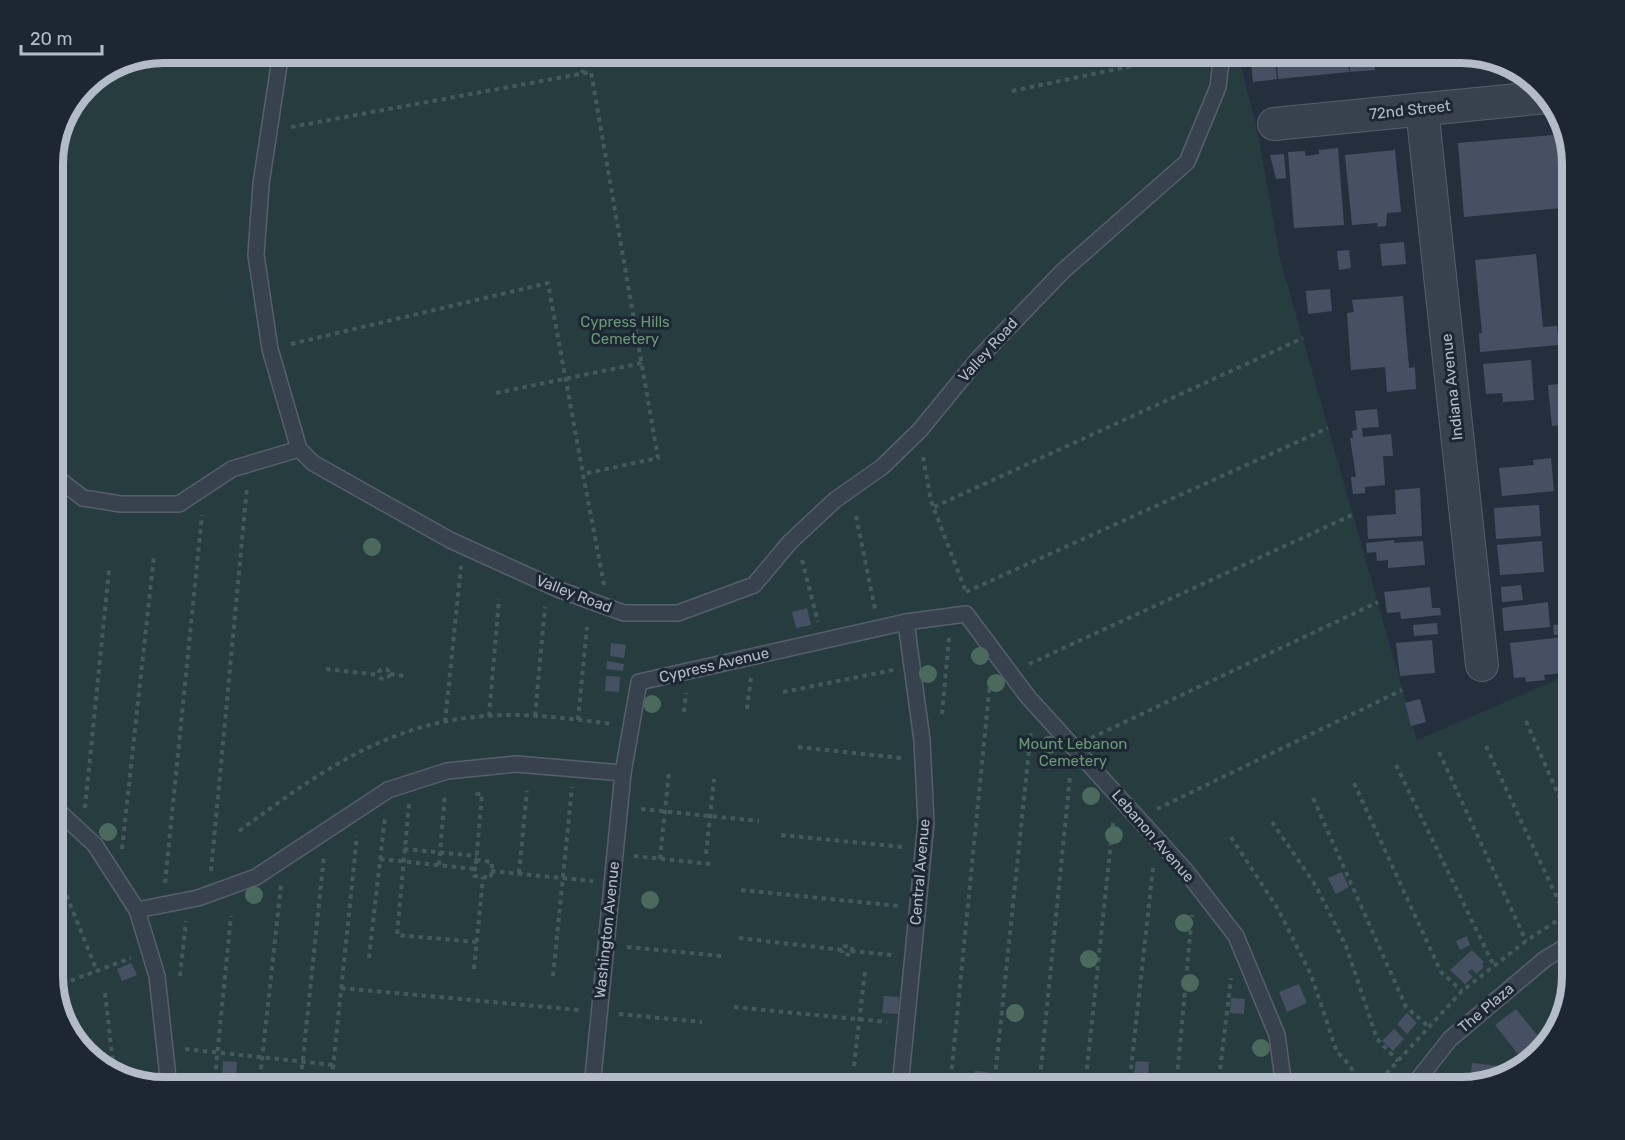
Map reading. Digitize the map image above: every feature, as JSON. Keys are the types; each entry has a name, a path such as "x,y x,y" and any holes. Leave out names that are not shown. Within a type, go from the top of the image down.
{"street":[{"name":"72nd Street","path":"1274,124 1537,98"},
{"name":"Indiana Avenue","path":"1422,109 1482,664"}],"lane":[{"path":"63,483 83,498 121,504 179,504 232,469 298,449 270,349 256,255 261,184 279,63"},
{"name":"Valley Road","path":"298,449 313,464 450,540 560,590 624,613 678,613 754,585 797,535 835,500 882,467 920,430 979,358 1064,271 1187,162 1218,87 1221,63"},
{"name":"Lebanon Avenue","path":"966,614 1034,703 1195,883 1236,936 1277,1035 1283,1077"},
{"name":"Cypress Avenue","path":"623,773 639,682 906,622 966,614"},
{"name":"Central Avenue","path":"901,1077 926,823 923,761 906,622"},
{"path":"136,910 188,900 256,877 388,790 447,771 516,764 623,773"},
{"name":"Washington Avenue","path":"593,1077 623,773"},
{"path":"63,815 95,846 136,910 157,976 167,1077"},
{"name":"The Plaza","path":"1421,1077 1450,1039 1545,959 1562,949"}],"path":[{"path":"581,63 583,73"},
{"path":"1012,91 1146,63"},
{"path":"270,131 591,72 658,458 584,474"},
{"path":"270,349 548,283 609,608"},
{"path":"934,507 1303,338"},
{"path":"496,393 642,363"},
{"path":"966,592 1328,428"},
{"path":"921,447 934,507 966,592 966,614"},
{"path":"209,894 247,486"},
{"path":"163,905 202,514"},
{"path":"1011,673 1352,514"},
{"path":"855,516 879,628"},
{"path":"119,883 154,555"},
{"path":"801,558 823,640"},
{"path":"445,722 461,559"},
{"path":"83,834 109,570"},
{"path":"489,716 499,599"},
{"path":"1040,1077 1073,746 1378,602"},
{"path":"535,716 545,607"},
{"path":"578,720 587,627"},
{"path":"951,1077 993,650"},
{"path":"747,709 754,656"},
{"path":"783,692 912,667"},
{"path":"326,669 379,675 383,680 390,674"},
{"path":"379,675 384,669 390,674 406,676"},
{"path":"1138,818 1402,690"},
{"path":"995,1077 1034,703"},
{"path":"239,831 320,772 364,748 408,731 445,722 489,716 535,716 631,724"},
{"path":"1526,721 1562,803"},
{"path":"1486,746 1562,908"},
{"path":"798,747 923,761"},
{"path":"1439,752 1526,941"},
{"path":"1396,765 1494,966"},
{"path":"404,849 440,852 476,858 492,862 491,878 474,876 475,869 476,858 482,794 477,794 481,767"},
{"path":"554,976 574,769"},
{"path":"439,865 447,771"},
{"path":"660,859 669,772"},
{"path":"706,854 714,778"},
{"path":"411,783 397,935 477,942"},
{"path":"1354,783 1441,972 1462,991"},
{"path":"369,958 388,790"},
{"path":"519,873 527,791"},
{"path":"1086,1077 1116,794"},
{"path":"1313,798 1406,1007 1430,1027"},
{"path":"620,807 759,821"},
{"path":"332,1077 360,808"},
{"path":"1272,822 1316,885 1346,946 1377,1039 1398,1061"},
{"path":"301,1077 327,829"},
{"path":"781,835 899,847 923,852"},
{"path":"1231,837 1278,909 1311,975 1337,1052 1345,1059 1356,1077"},
{"path":"1130,1077 1156,839"},
{"path":"615,855 711,864"},
{"path":"260,1077 284,858"},
{"path":"380,859 475,869"},
{"path":"491,871 612,883"},
{"path":"474,969 483,877"},
{"path":"1177,1077 1195,883"},
{"path":"63,887 97,971"},
{"path":"741,890 918,908"},
{"path":"179,983 188,900"},
{"path":"215,1077 231,916"},
{"path":"1219,1077 1236,936"},
{"path":"740,938 842,950 843,946 852,947 851,951 912,957"},
{"path":"606,945 722,956"},
{"path":"63,984 148,951"},
{"path":"854,1066 865,971"},
{"path":"341,988 702,1022"},
{"path":"105,993 113,1063"},
{"path":"734,1007 906,1023"},
{"path":"163,1047 334,1065"},
{"path":"764,1075 783,1077"}],"green space":[{"name":"Mount Lebanon Cemetery","path":"164,63 1240,63 1260,144 1280,259 1417,740 1562,677 1562,976 1560,995 1552,1020 1537,1042 1517,1060 1487,1074 1461,1077 164,1077 138,1074 120,1067 108,1060 84,1037 66,1002 63,982 63,158 71,126 80,108 108,80 145,65"}],"building":[{"path":"1251,63 1275,63 1277,79 1253,82"},
{"path":"1277,63 1349,63 1349,72 1278,79"},
{"path":"1350,63 1374,63 1375,70 1350,72"},
{"path":"1400,63 1423,63 1423,65 1400,67"},
{"path":"1558,135 1562,164 1562,208 1464,217 1458,143"},
{"path":"1338,148 1344,225 1294,228 1288,152 1305,151 1306,156 1319,154 1319,150"},
{"path":"1395,150 1401,212 1387,213 1386,226 1378,227 1377,223 1352,225 1345,155"},
{"path":"1284,154 1286,178 1276,179 1270,155"},
{"path":"1404,242 1406,264 1382,266 1380,244"},
{"path":"1349,250 1351,268 1339,270 1337,251"},
{"path":"1536,254 1543,327 1557,326 1559,345 1480,352 1479,333 1482,333 1475,260"},
{"path":"1330,289 1332,311 1308,314 1306,291"},
{"path":"1403,296 1409,368 1415,367 1416,389 1387,392 1385,367 1351,370 1347,313 1354,312 1352,300"},
{"path":"1531,360 1534,400 1503,402 1502,393 1486,394 1483,364"},
{"path":"1562,384 1562,425 1552,426 1548,385"},
{"path":"1377,409 1379,427 1362,428 1363,437 1391,434 1393,456 1383,456 1385,485 1365,487 1365,493 1353,494 1351,477 1356,477 1350,438 1353,438 1352,431 1357,430 1355,411"},
{"path":"1551,458 1554,491 1502,496 1499,468 1534,465 1533,460"},
{"path":"1420,488 1422,536 1368,539 1367,516 1396,514 1395,490"},
{"path":"1539,505 1541,536 1496,539 1494,508"},
{"path":"1394,540 1394,543 1423,541 1425,565 1388,568 1388,560 1377,561 1376,552 1367,553 1366,543"},
{"path":"1542,541 1544,572 1500,575 1497,545"},
{"path":"1521,585 1523,600 1502,602 1501,587"},
{"path":"1430,587 1432,608 1440,608 1441,615 1401,619 1400,612 1387,613 1384,592"},
{"path":"1548,602 1550,627 1504,631 1502,608"},
{"path":"807,608 811,625 796,628 792,612"},
{"path":"1437,623 1438,634 1414,636 1413,625"},
{"path":"1562,624 1562,635 1554,635 1553,625"},
{"path":"1562,637 1562,650 1560,650 1562,673 1544,675 1545,680 1526,682 1525,677 1514,678 1510,643"},
{"path":"1432,640 1435,673 1400,676 1396,643"},
{"path":"611,643 626,645 624,658 610,656"},
{"path":"607,661 624,664 623,671 606,669"},
{"path":"606,676 620,677 619,692 605,691"},
{"path":"1420,699 1426,722 1411,726 1405,703"},
{"path":"1342,872 1349,887 1336,894 1328,878"},
{"path":"1467,936 1470,945 1460,950 1456,941"},
{"path":"1472,950 1484,962 1482,964 1484,967 1476,974 1472,969 1468,972 1473,977 1465,984 1450,970"},
{"path":"131,963 137,975 122,981 117,969"},
{"path":"1299,984 1307,1003 1287,1012 1279,992"},
{"path":"884,996 899,997 898,1014 882,1013"},
{"path":"1231,998 1245,999 1244,1014 1230,1013"},
{"path":"1516,1009 1540,1038 1520,1057 1495,1025"},
{"path":"1407,1013 1417,1023 1407,1034 1397,1024"},
{"path":"1394,1029 1404,1039 1393,1051 1382,1041"},
{"path":"223,1061 237,1062 236,1077 222,1076"},
{"path":"1136,1061 1149,1062 1148,1077 1133,1077"},
{"path":"1472,1063 1506,1067 1487,1074 1471,1076"},
{"path":"975,1071 988,1072 988,1077 974,1077"}],"park label":[{"name":"Cypress Hills Cemetery","path":"625,330"}]}
